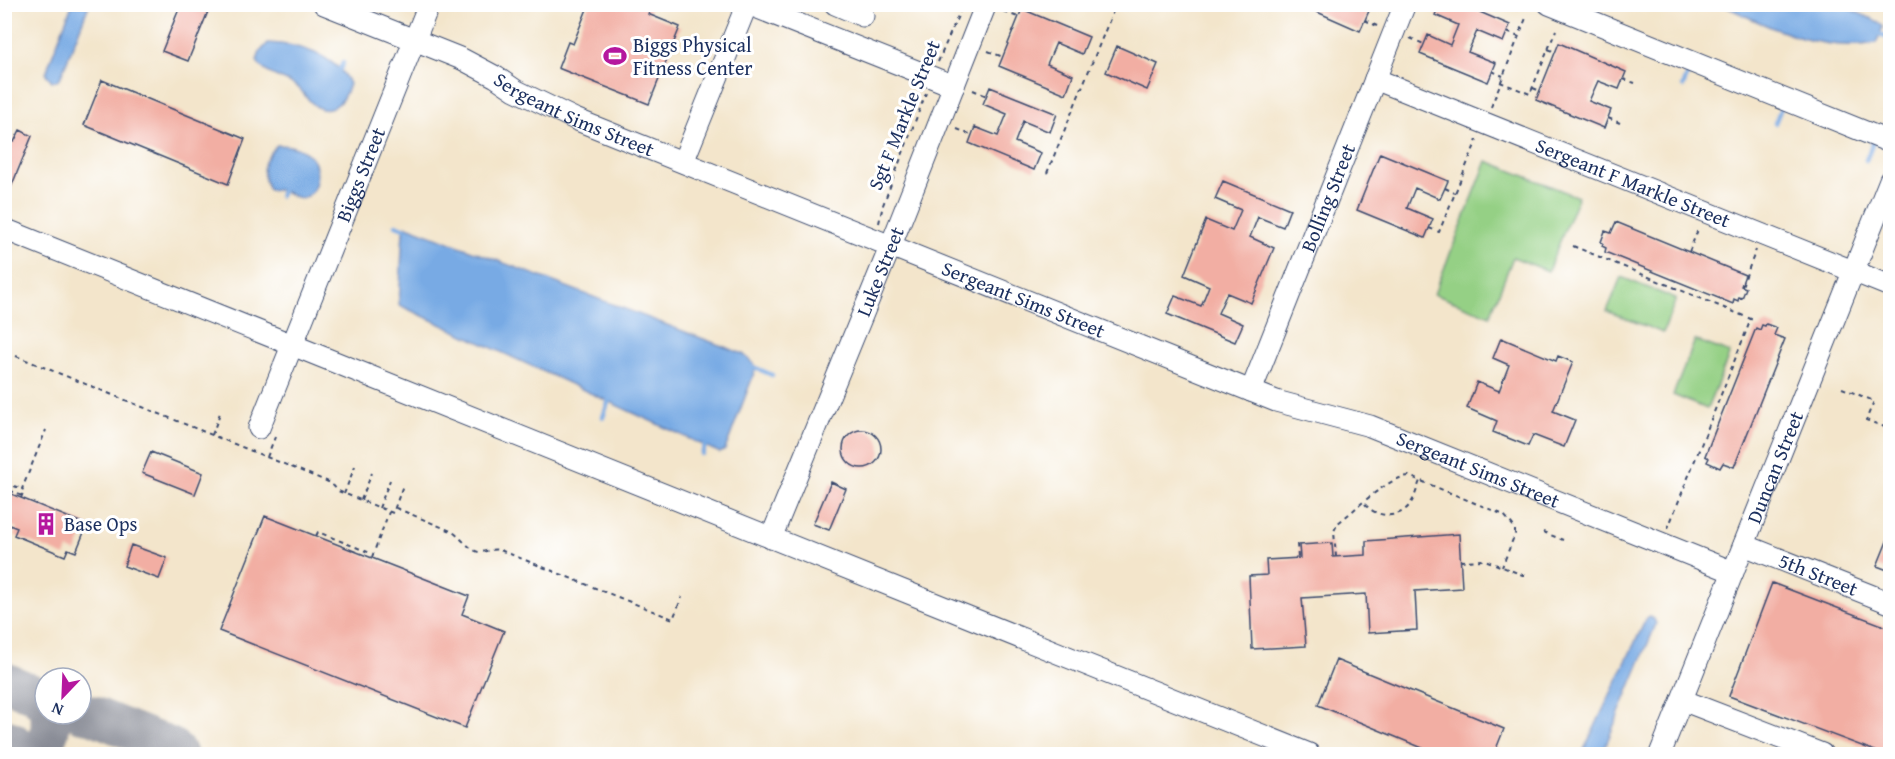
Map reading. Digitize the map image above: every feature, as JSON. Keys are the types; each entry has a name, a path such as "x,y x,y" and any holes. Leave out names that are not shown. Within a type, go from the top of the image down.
{"street":[{"name":"Sergeant Sims Street","path":"324,4 462,59 544,105 1251,391 1276,401 1370,426 1733,572"},
{"name":"Biggs Street","path":"267,431 293,345 429,4"},
{"path":"683,162 748,4 963,88"},
{"path":"835,4 863,16"},
{"name":"Bolling Street","path":"1251,391 1405,4"},
{"path":"1549,4 1890,142"},
{"name":"Luke Street","path":"771,538 882,241 963,88 995,8"},
{"name":"Sergeant F Markle Street","path":"1375,79 1890,286"},
{"name":"Duncan Street","path":"1660,754 1890,180"},
{"path":"4,230 1309,754"},
{"name":"5th Street","path":"1744,545 1890,603"},
{"path":"1682,700 1822,754"}],"path":[{"name":"Sgt F Markle Street","path":"882,241 883,205 932,77 963,4"},
{"path":"1047,173 1116,4"},
{"path":"995,8 1018,18"},
{"path":"1365,20 1377,26"},
{"path":"1500,82 1530,94 1556,30"},
{"path":"1507,32 1519,37"},
{"path":"1410,38 1424,44"},
{"path":"1548,49 1556,52"},
{"path":"988,51 1003,57"},
{"path":"1492,71 1503,76"},
{"path":"1623,79 1635,83"},
{"path":"963,88 987,96"},
{"path":"1533,88 1540,91"},
{"path":"1608,118 1620,123"},
{"path":"957,129 972,135"},
{"path":"1445,188 1455,193"},
{"path":"1429,228 1439,232"},
{"path":"1573,246 1751,319 1662,544"},
{"path":"16,356 332,483 338,491 389,512 393,513 403,485"},
{"path":"1842,388 1874,401 1866,420 1890,429"},
{"path":"212,435 220,413"},
{"path":"22,489 14,486 12,491 22,497 24,490 22,489 46,430"},
{"path":"267,431 267,457"},
{"path":"344,494 355,466"},
{"path":"361,500 372,473"},
{"path":"1336,557 1335,528 1383,488 1403,477 1413,477 1504,515 1515,528 1515,534 1502,567"},
{"path":"379,508 390,480"},
{"path":"1364,503 1382,515 1398,514 1410,504 1420,481"},
{"path":"395,508 451,531 475,551 500,550 673,619 682,597"},
{"path":"316,536 318,532 372,555 389,512"},
{"path":"1543,532 1563,540"},
{"path":"329,541 330,537"},
{"path":"336,544 338,540"},
{"path":"1297,544 1298,558"},
{"path":"354,551 356,547"},
{"path":"1461,561 1485,560 1525,576"}],"green space":[{"path":"1487,161 1578,197 1548,271 1513,257 1490,316 1434,294"},
{"path":"1621,277 1676,299 1663,333 1607,311"},
{"path":"1695,340 1730,353 1707,409 1673,395"}],"water":[{"path":"72,5 89,5 61,76 57,81 52,81 46,74"},
{"path":"1723,5 1841,5 1879,22 1883,27 1876,43 1836,45 1797,37"},
{"path":"268,43 303,49 326,59 343,74 349,84 343,98 334,107 322,109 309,100 296,86 265,70 257,61 260,52"},
{"path":"277,145 300,149 312,158 317,175 311,193 298,198 281,190 269,190 263,171 265,161"},
{"path":"407,226 743,354 756,368 725,450 720,453 399,305 403,231"},
{"path":"1650,617 1656,624 1602,754 1582,754 1646,619"}],"building":[{"path":"181,4 211,4 188,61 162,51"},
{"name":"Biggs Physical Fitness Center","path":"589,4 652,4 648,14 680,27 649,104 558,68 568,42 573,44"},
{"path":"1299,4 1352,4 1369,11 1360,31"},
{"path":"1440,4 1461,4 1510,25 1503,42 1477,31 1468,52 1496,63 1488,82 1420,54 1428,35 1450,45 1458,25 1435,15"},
{"path":"1022,9 1089,37 1082,54 1056,43 1047,64 1073,75 1066,94 999,66"},
{"path":"1559,43 1626,72 1619,89 1598,81 1589,101 1611,110 1604,128 1536,100"},
{"path":"1117,46 1158,64 1147,90 1106,72"},
{"path":"102,80 245,139 228,184 84,125"},
{"path":"990,87 1057,114 1050,132 1023,121 1015,142 1041,153 1034,170 969,143 975,127 998,136 1007,114 983,104"},
{"path":"20,130 32,136 5,202 4,138 14,142"},
{"path":"1380,153 1448,181 1440,199 1415,188 1407,208 1433,219 1425,238 1357,210"},
{"path":"1223,181 1290,209 1283,227 1258,217 1250,237 1274,248 1251,303 1227,293 1218,313 1243,324 1235,342 1167,314 1175,296 1201,306 1209,286 1184,275 1206,220 1232,231 1241,210 1215,199"},
{"path":"1616,222 1745,275 1741,286 1746,288 1742,298 1739,297 1738,301 1734,299 1733,304 1605,252 1606,248 1601,242 1605,231 1611,233"},
{"path":"1762,325 1777,328 1774,335 1785,339 1734,467 1723,463 1720,468 1707,462 1709,458 1705,456 1756,328 1760,330"},
{"path":"1501,338 1556,361 1558,356 1573,362 1553,411 1575,420 1564,447 1533,435 1528,446 1493,432 1497,421 1467,408 1477,382 1499,391 1509,365 1493,358"},
{"path":"862,430 875,436 881,449 875,462 862,468 849,462 843,449 849,436"},
{"path":"151,452 203,473 195,494 142,473"},
{"path":"831,482 846,489 829,530 813,524"},
{"name":"Base Ops","path":"4,491 87,525 76,552 68,549 65,556 14,535 17,528 4,523"},
{"path":"265,516 469,596 462,614 504,631 465,728 219,631"},
{"path":"1459,534 1462,588 1415,591 1417,630 1368,633 1366,594 1302,598 1306,646 1252,649 1249,576 1267,575 1266,560 1300,558 1299,545 1332,543 1333,557 1366,555 1366,541"},
{"path":"1890,534 1890,571 1877,566"},
{"path":"131,545 167,558 159,579 124,566"},
{"path":"1772,583 1890,628 1890,754 1883,754 1729,696"},
{"path":"1336,660 1504,729 1494,754 1437,754 1318,705"}],"waterway":[{"path":"1880,34 1890,39"},
{"path":"340,69 343,63"},
{"path":"1683,86 1690,69"},
{"path":"1775,123 1783,103"},
{"path":"1866,160 1874,140"},
{"path":"280,196 282,191"},
{"path":"396,225 404,228"},
{"path":"756,368 772,375"},
{"path":"603,417 609,400"},
{"path":"702,454 705,446"}],"taxiway":[{"path":"4,681 33,694"},
{"path":"93,715 171,747 178,754"},
{"path":"40,754 50,726"},
{"path":"4,738 12,741 26,754"}],"place":[{"name":"Biggs Physical Fitness Center","path":"615,56"},
{"name":"Base Ops","path":"46,524"}]}
